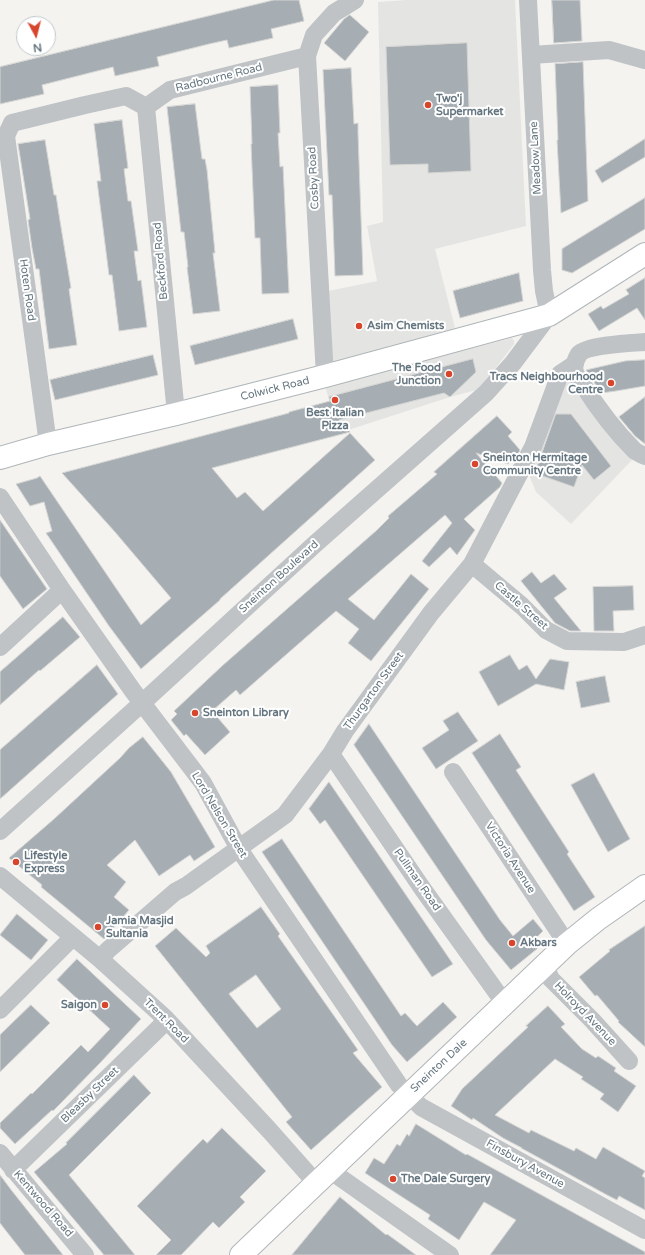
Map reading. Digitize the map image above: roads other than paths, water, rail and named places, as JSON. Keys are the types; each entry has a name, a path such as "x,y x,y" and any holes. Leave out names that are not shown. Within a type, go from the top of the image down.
{"street":[{"name":"Cosby Road","path":"325,376 307,56 314,35 334,13 355,0"},
{"name":"Meadow Lane","path":"528,0 542,270 544,291 550,315"},
{"path":"531,55 609,50 645,60"},
{"name":"Radbourne Road","path":"146,107 170,90 307,56"},
{"name":"Hoten Road","path":"48,444 6,136 12,123 92,103 126,96 146,107"},
{"name":"Beckford Road","path":"146,107 176,414"},
{"name":"Colwick Road","path":"0,458 48,444 176,414 325,376 550,315 645,254"},
{"name":"Sneinton Boulevard","path":"0,830 315,544 486,393 550,315"},
{"name":"Thurgarton Street","path":"100,959 108,950 175,892 239,849 285,815 331,754 345,731 430,613 472,564 533,447 560,374 575,364 580,354 591,348 645,342"},
{"path":"575,364 576,374 614,427 635,451 645,456"},
{"name":"Lord Nelson Street","path":"0,497 62,590 133,691 203,783 239,849 399,1085 408,1094"},
{"name":"Castle Street","path":"472,564 522,606 546,630 567,641 624,642 645,636"},
{"path":"0,647 62,590"},
{"name":"Pullman Road","path":"331,754 422,888 500,997 506,1003"},
{"name":"Victoria Avenue","path":"453,772 567,944"},
{"name":"Trent Road","path":"0,876 100,959 165,1018 270,1132 324,1176 338,1176 450,1255"},
{"name":"Sneinton Dale","path":"241,1255 544,965 598,918 645,886"},
{"path":"0,1010 73,937"},
{"name":"Holroyd Avenue","path":"544,965 551,979 592,1020 629,1061"},
{"name":"Bleasby Street","path":"13,1170 154,1032 165,1018"},
{"name":"Finsbury Avenue","path":"408,1094 421,1107 645,1230"},
{"name":"Kentwood Road","path":"0,1153 85,1255"}],"place":[{"name":"Two'j Supermarket","path":"428,105"},
{"name":"Asim Chemists","path":"359,326"},
{"name":"The Food Junction","path":"449,374"},
{"name":"Tracs Neighbourhood Centre","path":"611,383"},
{"name":"Best Italian Pizza","path":"335,400"},
{"name":"Sneinton Hermitage Community Centre","path":"475,464"},
{"name":"Sneinton Library","path":"195,713"},
{"name":"Lifestyle Express","path":"16,862"},
{"name":"Jamia Masjid Sultania","path":"98,927"},
{"name":"Akbars","path":"512,943"},
{"name":"Saigon","path":"105,1005"},
{"name":"The Dale Surgery","path":"393,1179"}]}
